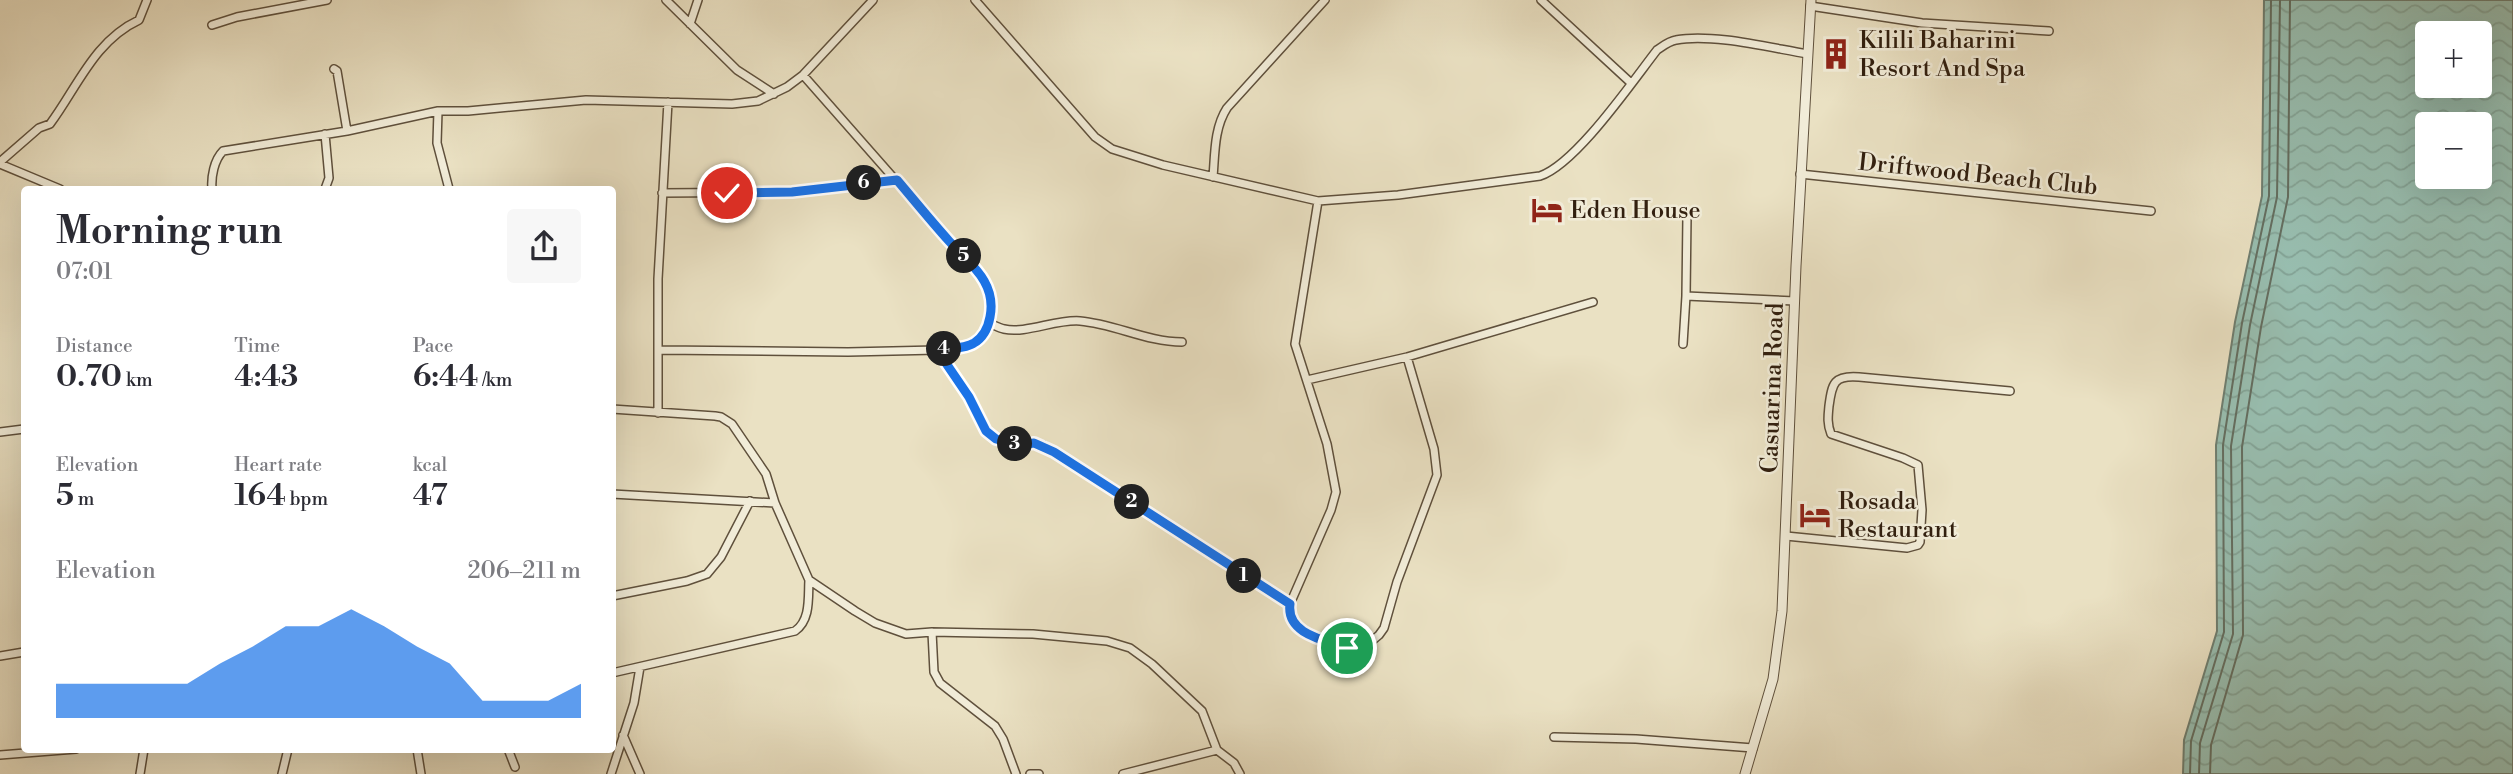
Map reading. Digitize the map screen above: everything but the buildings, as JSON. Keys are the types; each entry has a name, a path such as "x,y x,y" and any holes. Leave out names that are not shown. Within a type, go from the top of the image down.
{"street":[{"path":"53,186 0,163 39,128 50,124 95,55 129,25 139,20 147,0"},
{"path":"212,25 237,17 327,0"},
{"path":"666,0 737,70 775,94"},
{"path":"690,24 698,0"},
{"path":"212,186 217,160 223,151 347,131 438,111 468,111 586,100 745,104 775,94 803,75 873,0"},
{"path":"975,0 1104,144 1126,154 1318,201 1398,195 1541,176 1552,172 1575,152 1657,50 1668,42 1732,42 1808,54"},
{"path":"1213,177 1221,117 1325,0"},
{"path":"1541,0 1631,83"},
{"path":"1810,3 1922,23 2049,31"},
{"name":"Casuarina Road","path":"1745,774 1777,653 1782,611 1800,174 1810,3"},
{"path":"334,69 337,71 347,131"},
{"path":"659,350 937,350 972,345 985,333 989,323 991,298 981,274 803,75"},
{"path":"658,413 658,279 668,102"},
{"path":"438,111 437,143 448,186"},
{"path":"325,134 329,178 326,186"},
{"name":"Driftwood Beach Club","path":"1800,174 2151,211"},
{"path":"662,193 792,192 897,180"},
{"path":"1318,201 1295,340 1327,444 1336,492 1331,510 1290,604 1289,614 1294,625 1304,632 1347,648 1367,645 1384,628 1397,582 1437,475 1434,449 1407,357"},
{"path":"1683,344 1688,216"},
{"path":"1686,296 1795,301"},
{"path":"1307,380 1407,357 1593,302"},
{"path":"989,323 1005,330 1080,321 1123,329 1161,341 1182,342"},
{"path":"937,350 969,397 986,431 996,439 1019,445 1043,445 1290,604"},
{"path":"1786,536 1907,548 1918,545 1922,535 1918,466 1903,458 1831,434 1828,421 1831,388 1835,382 1846,376 2010,391"},
{"path":"616,409 715,416 727,420 766,474 775,503 809,580 807,611 802,626 795,631 616,672"},
{"path":"0,432 21,429"},
{"path":"616,494 775,503"},
{"path":"616,595 687,581 707,574 721,557 750,500"},
{"path":"809,580 875,623 906,634 1033,634 1107,641 1130,648 1153,664 1202,711 1217,750 1234,763 1240,774"},
{"path":"932,632 934,672 940,684 995,726 1003,739 1016,774"},
{"path":"0,656 21,652"},
{"path":"611,774 634,703 640,667"},
{"path":"623,734 640,774"},
{"path":"1554,737 1636,739 1753,748"},
{"path":"1123,774 1217,750"},
{"path":"0,755 25,753"},
{"path":"140,774 143,753"},
{"path":"282,774 287,753"},
{"path":"418,753 421,774"},
{"path":"509,753 515,768"},
{"path":"1030,774 1039,774"}],"water":[{"path":"2264,0 2513,0 2513,774 2183,774 2184,740 2217,631 2216,445 2235,322 2262,196"}],"place":[{"name":"Kilili Baharini Resort And Spa","path":"1836,54"},
{"name":"Eden House","path":"1547,210"},
{"name":"Rosada Restaurant","path":"1815,515"}],"route":[{"path":"727,193 792,192 897,180 981,274 987,285 991,312 985,333 972,345 937,350 969,397 986,431 996,439 1019,445 1043,445 1290,604 1289,614 1294,625 1304,632 1347,648"}]}
